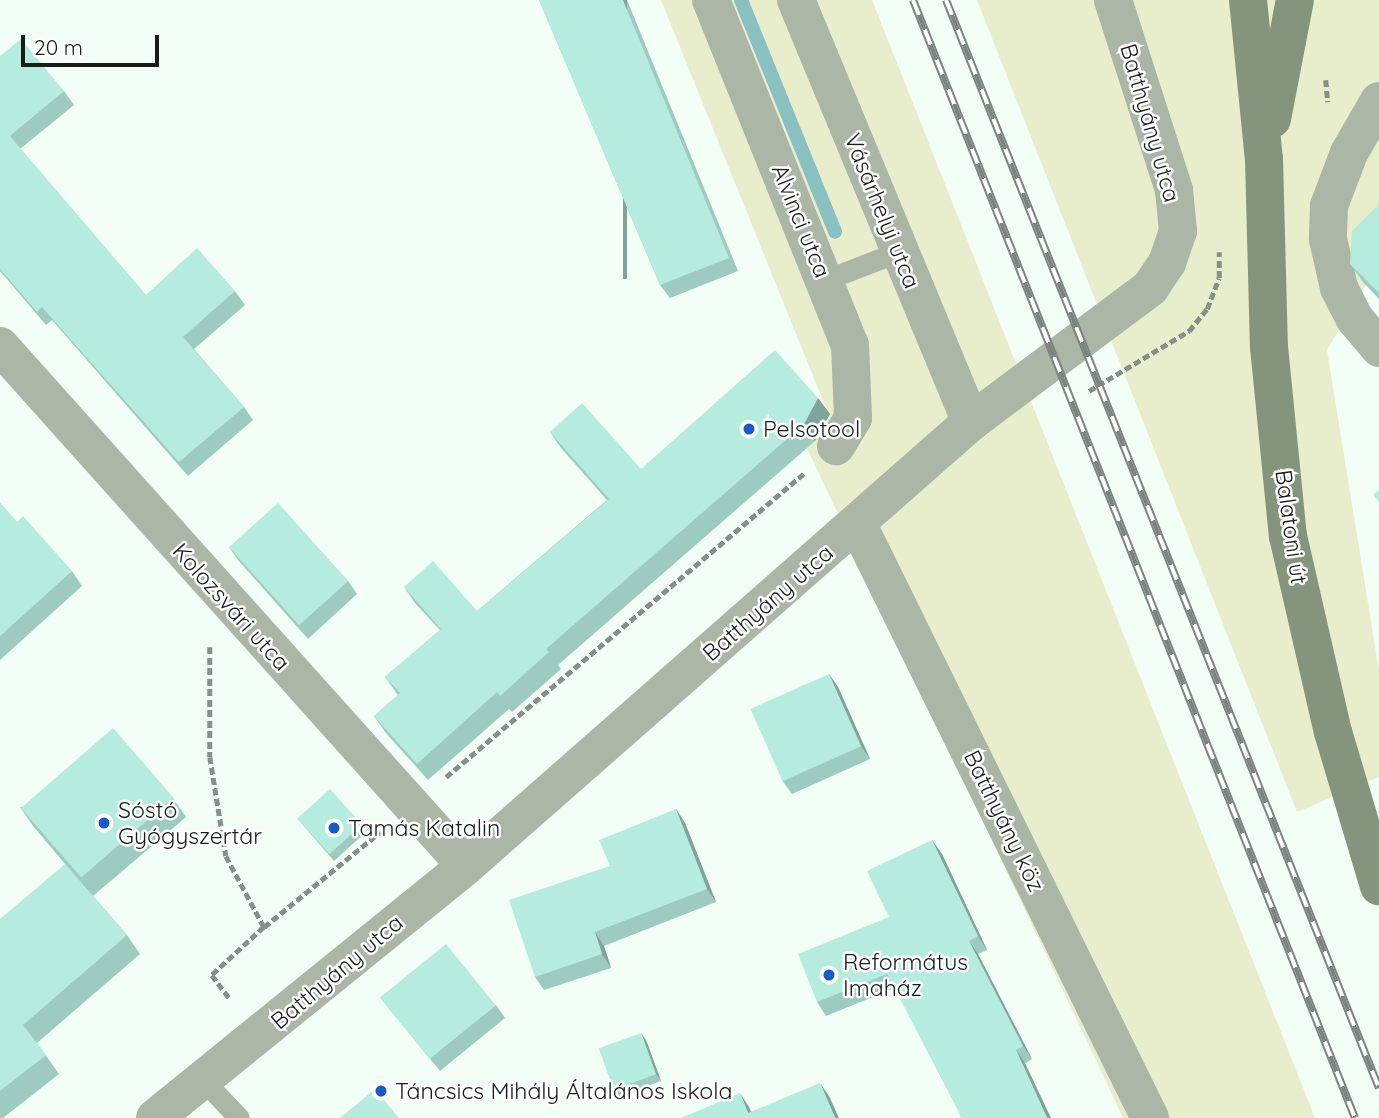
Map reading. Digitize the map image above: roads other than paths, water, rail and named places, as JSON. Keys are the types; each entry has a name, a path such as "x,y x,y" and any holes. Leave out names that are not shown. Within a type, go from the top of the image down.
{"main road":[{"name":"Balatoni út","path":"1248,0 1264,159 1269,347 1288,536 1336,745 1379,886"},
{"name":"Balatoni út","path":"1264,159 1295,0"}],"street":[{"name":"Alvinci utca","path":"711,0 850,345 853,418 836,446"},
{"name":"Vásárhelyi utca","path":"796,0 898,252 971,422"},
{"name":"Batthyány utca","path":"155,1118 260,1036 466,866 971,422 1150,288 1167,263 1178,231 1174,190 1113,0"},
{"path":"1379,101 1347,158 1329,206 1328,239 1339,288 1355,319 1379,348"},
{"name":"Kolozsvári utca","path":"0,346 466,866"},
{"name":"Batthyány köz","path":"858,524 1150,1118"}],"lane":[{"path":"825,280 898,252"},
{"path":"203,1080 239,1118"}],"waterway":[{"path":"741,0 835,232"}],"railway":[{"path":"913,0 1355,1118"},
{"path":"946,0 1379,1088"}],"place":[{"name":"Pelsotool","path":"749,429"},
{"name":"Sóstó Gyógyszertár","path":"104,823"},
{"name":"Tamás Katalin","path":"334,828"},
{"name":"Református Imaház","path":"829,975"},
{"name":"Táncsics Mihály Általános Iskola","path":"381,1091"}]}
